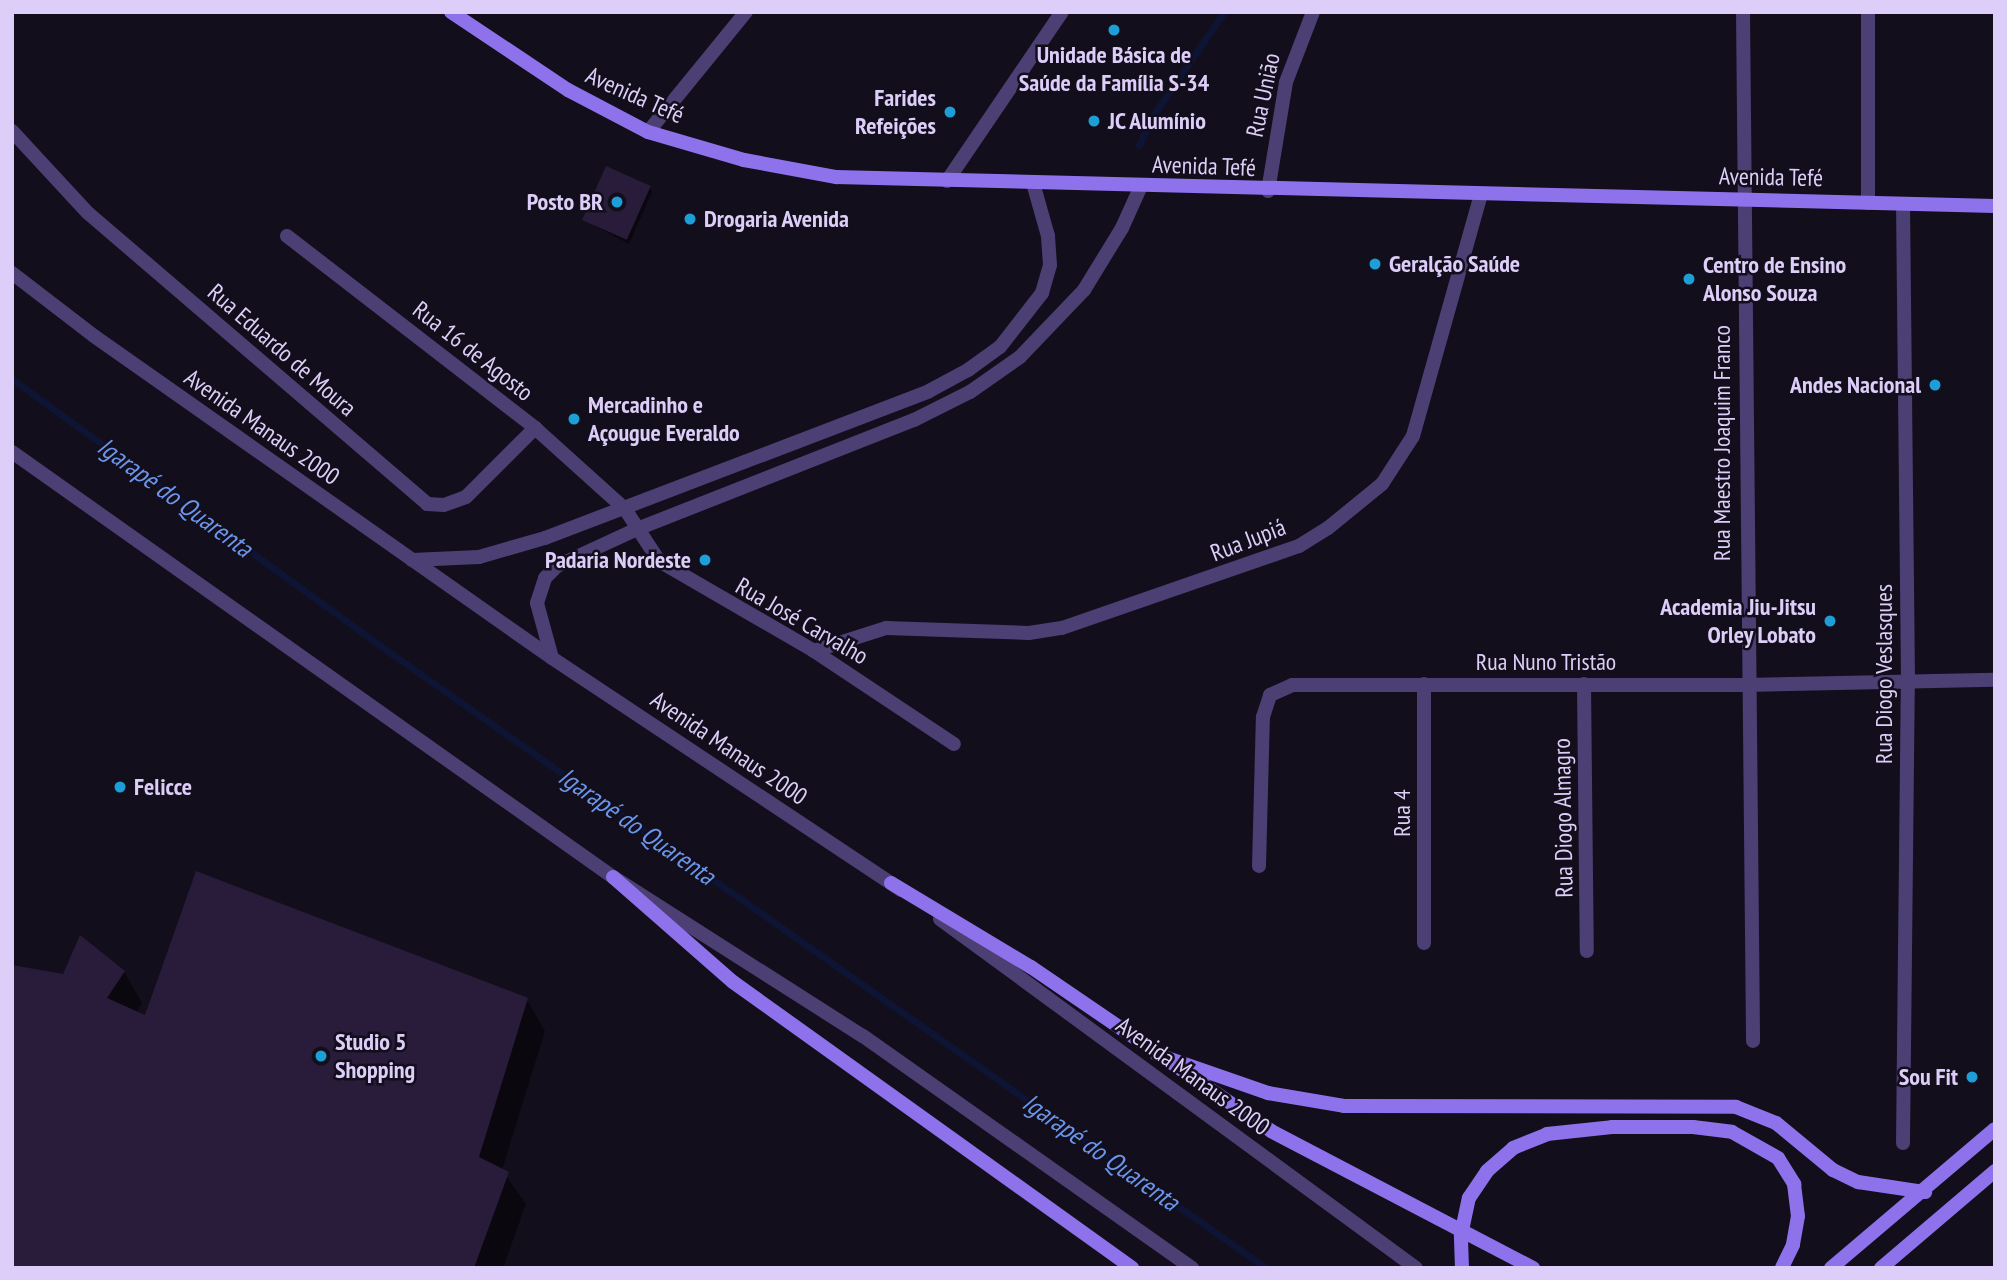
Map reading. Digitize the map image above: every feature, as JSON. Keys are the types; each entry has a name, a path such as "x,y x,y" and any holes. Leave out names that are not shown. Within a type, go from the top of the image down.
{"main road":[{"name":"Avenida Tefé","path":"451,12 568,90 648,132 744,160 836,177 1268,191 1743,198 1903,205 1995,205"},
{"path":"613,877 733,982 1132,1268"},
{"path":"891,883 1031,967 1271,1131 1534,1268"},
{"path":"1156,1054 1268,1093 1344,1106 1736,1107 1776,1123 1833,1170 1858,1182 1925,1192"},
{"path":"1462,1268 1461,1235 1469,1198 1487,1171 1513,1148 1547,1134 1612,1127 1693,1128 1732,1132 1778,1158 1794,1184 1798,1216 1793,1245 1782,1268"},
{"path":"1831,1268 1925,1192 1995,1129"},
{"path":"1881,1268 1995,1171"}],"street":[{"path":"648,132 746,12"},
{"path":"947,181 1061,12"},
{"name":"Rua União","path":"1268,191 1286,82 1313,12"},
{"name":"Rua Maestro Joaquim Franco","path":"1743,12 1746,685 1753,1041"},
{"path":"1868,12 1868,203"},
{"name":"Rua Eduardo de Moura","path":"12,131 88,213 427,503 444,505 466,497 535,428"},
{"path":"412,560 479,556 513,549 625,509 929,391 1000,346 1042,293 1050,265 1048,236 1033,183"},
{"path":"552,658 537,603 545,578 582,552 914,420 970,392 1020,356 1084,290 1122,228 1141,187"},
{"name":"Rua Jupiá","path":"814,650 886,628 1029,633 1062,628 1299,546 1328,528 1382,484 1413,436 1481,194"},
{"name":"Rua Diogo Veslasques","path":"1903,205 1908,680 1903,1143"},
{"name":"Rua 16 de Agosto","path":"287,236 535,428 625,509 637,528"},
{"name":"Avenida Manaus 2000","path":"12,273 94,336 552,658 891,883 1416,1268"},
{"path":"12,452 613,877 863,1037 1192,1268"},
{"name":"Rua José Carvalho","path":"637,528 659,561 679,575 814,650 954,744"},
{"name":"Rua Nuno Tristão","path":"1259,866 1263,717 1270,695 1292,685 1746,685 1995,680"},
{"name":"Rua 4","path":"1424,684 1424,943"},
{"name":"Rua Diogo Almagro","path":"1584,684 1587,951"}],"building":[{"name":"Posto BR","path":"606,166 651,186 627,240 582,220"},
{"name":"Studio 5 Shopping","path":"196,871 528,998 479,1157 509,1172 474,1268 12,1268 12,965 63,974 80,935 125,971 107,998 145,1015"}],"waterway":[{"path":"1139,145 1152,117 1224,12"},
{"name":"Igarapé do Quarenta","path":"12,379 392,654 1266,1268"}],"place":[{"name":"Unidade Básica de Saúde da Família S-34","path":"1114,30"},
{"name":"Farides Refeições","path":"950,112"},
{"name":"JC Alumínio","path":"1094,121"},
{"name":"Posto BR","path":"617,202"},
{"name":"Drogaria Avenida","path":"690,219"},
{"name":"Geralção Saúde","path":"1375,264"},
{"name":"Centro de Ensino Alonso Souza","path":"1689,279"},
{"name":"Andes Nacional","path":"1935,385"},
{"name":"Mercadinho e Açougue Everaldo","path":"574,419"},
{"name":"Padaria Nordeste","path":"705,560"},
{"name":"Academia Jiu-Jitsu Orley Lobato","path":"1830,621"},
{"name":"Felicce","path":"120,787"},
{"name":"Studio 5 Shopping","path":"321,1056"},
{"name":"Sou Fit","path":"1972,1077"}]}
